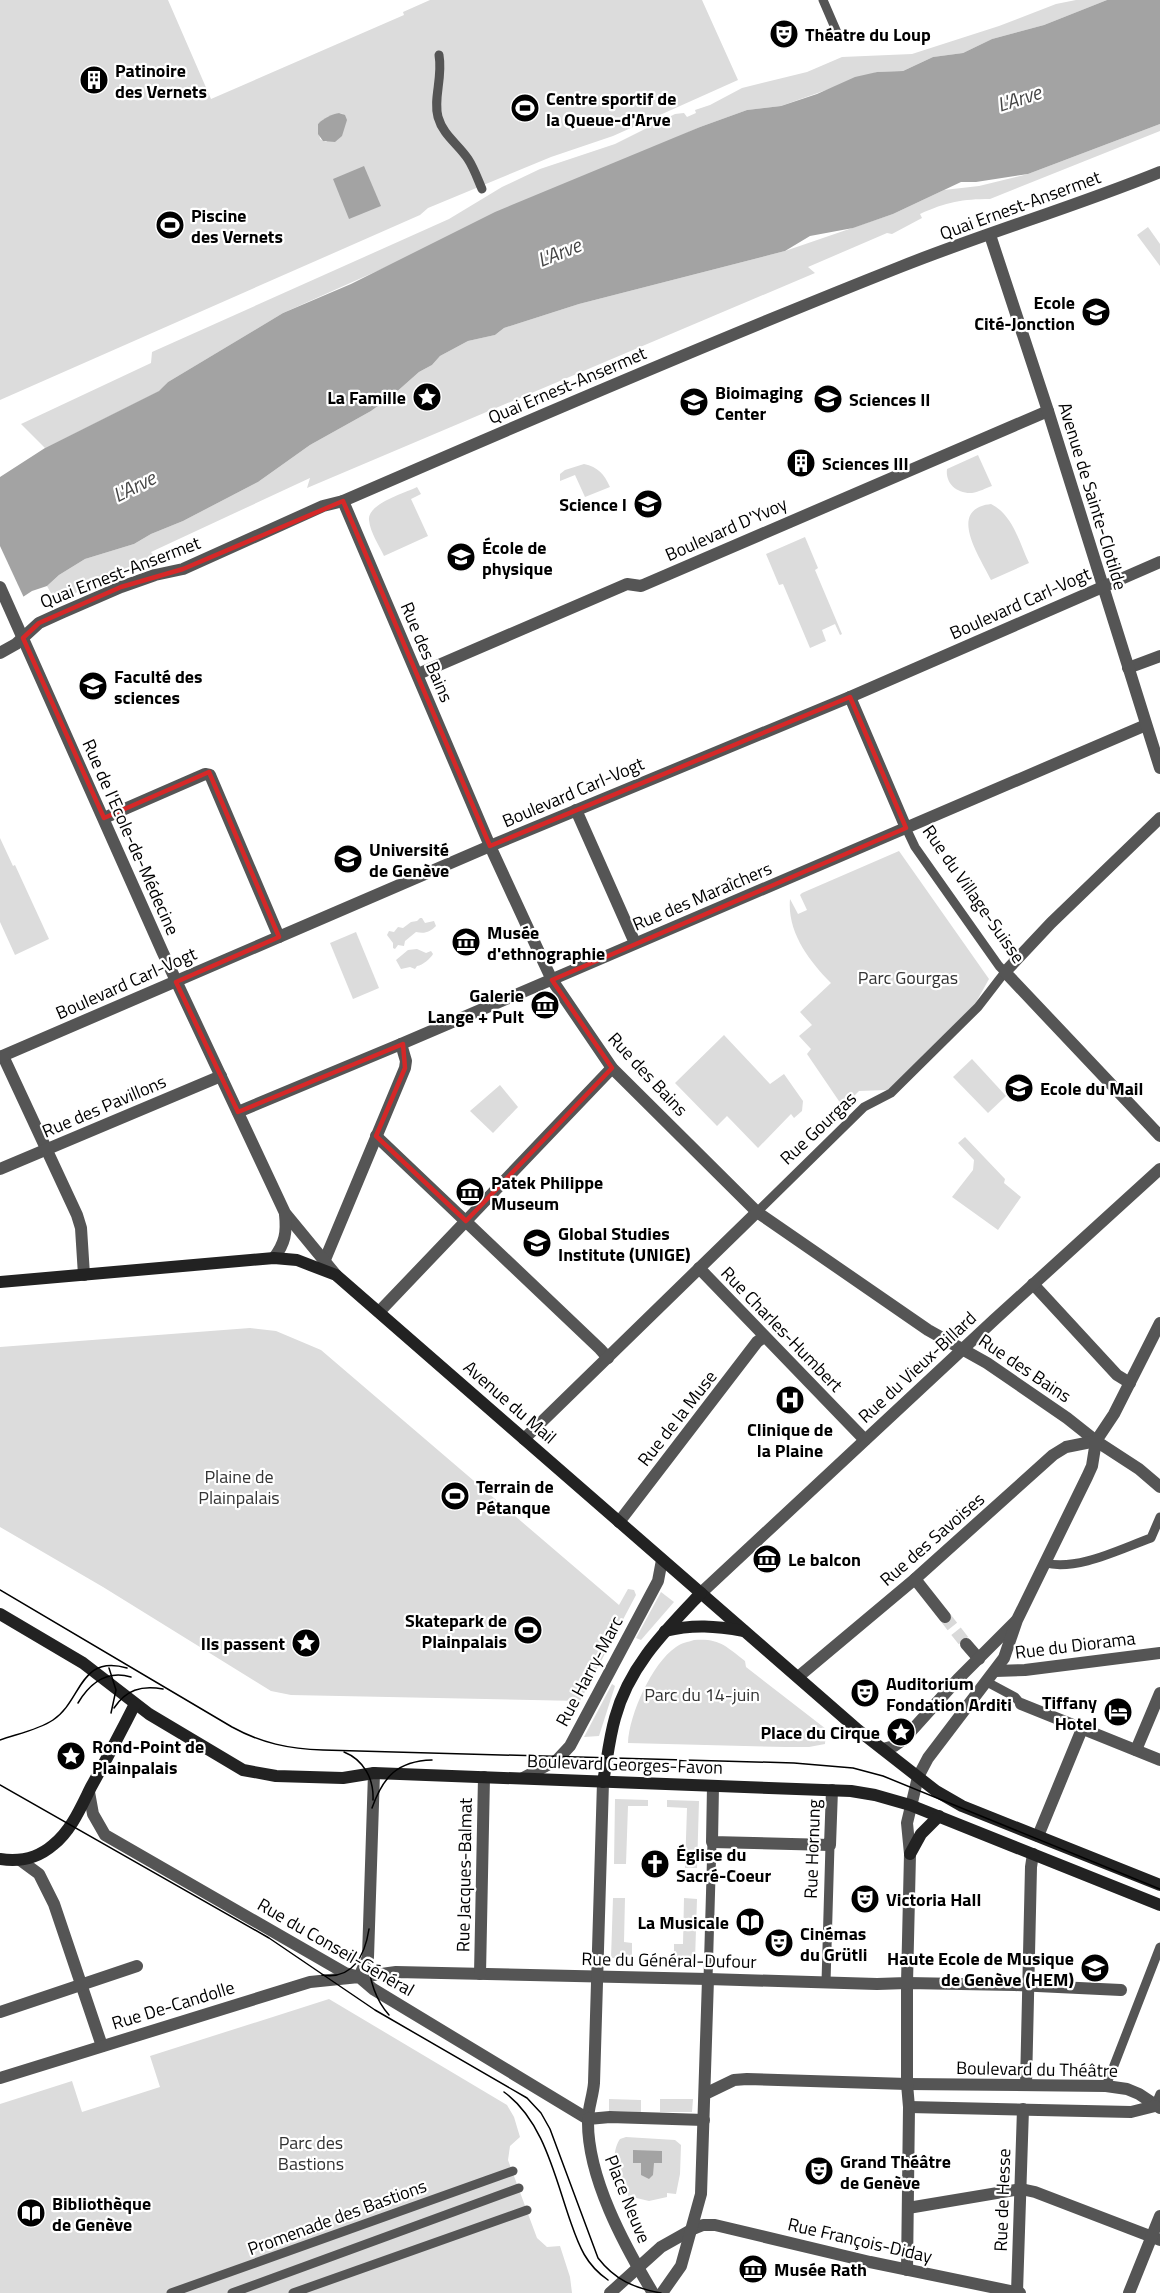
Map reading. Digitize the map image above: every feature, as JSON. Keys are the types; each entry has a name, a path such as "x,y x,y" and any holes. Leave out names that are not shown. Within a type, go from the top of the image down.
{"main road":[{"name":"Avenue du Mail","path":"0,1282 274,1258 297,1260 336,1275 662,1560 918,1777"},
{"path":"603,1782 611,1733 620,1703 639,1664 665,1631 701,1593"},
{"name":"Boulevard Georges-Favon","path":"0,1614 74,1658 135,1704 228,1762 254,1773 343,1778 374,1773 523,1778 832,1790 875,1795 939,1816 1160,1905"},
{"path":"665,1631 686,1626 709,1625 746,1631"},
{"path":"0,1859 20,1860 36,1855 57,1842 89,1792 135,1704"},
{"path":"918,1777 952,1801 1160,1885"},
{"path":"910,1854 926,1828 939,1816"}],"street":[{"path":"823,0 839,37"},
{"path":"439,55 442,70 437,111 441,125 447,136 469,160 482,189"},
{"name":"Quai Ernest-Ansermet","path":"0,653 23,638 39,623 121,587 154,575 183,569 323,506 343,501 908,263 1160,172"},
{"name":"Avenue de Sainte-Clotilde","path":"990,235 1160,768"},
{"name":"Boulevard D'Yvoy","path":"417,674 627,584 641,586 1048,411"},
{"name":"Rue des Bains","path":"343,501 490,846 552,980 612,1068 757,1212 928,1330 987,1363 1160,1486"},
{"name":"Boulevard Carl-Vogt","path":"2,1056 490,846 850,697 1160,562"},
{"name":"Rue de l'Ecole-de-Médecine","path":"0,586 176,982 285,1213"},
{"path":"1128,668 1160,656"},
{"name":"Rue du Village-Suisse","path":"850,697 915,847 999,966 1160,1136"},
{"name":"Rue des Maraîchers","path":"238,1112 1146,725"},
{"path":"104,818 205,774 210,775 279,937"},
{"path":"576,810 635,943"},
{"name":"Rue Gourgas","path":"525,1439 864,1107 891,1093 978,1007 1005,972 1051,923 1160,818"},
{"path":"324,1262 405,1068 406,1061 401,1044"},
{"path":"2,1056 77,1215 81,1228 84,1275"},
{"path":"380,1312 612,1068"},
{"name":"Rue des Pavillons","path":"0,1169 221,1076"},
{"path":"376,1136 608,1358"},
{"name":"Rue du Vieux-Billard","path":"701,1593 1160,1169"},
{"path":"274,1258 285,1240 287,1230 285,1213"},
{"path":"285,1213 336,1275"},
{"name":"Rue Charles-Humbert","path":"699,1268 865,1440"},
{"path":"1033,1284 1118,1375 1130,1383"},
{"path":"907,2270 909,2107 907,1983 910,1854 908,1823 910,1805 918,1777 928,1758 987,1682 1009,1648 1017,1620 1092,1466 1096,1441 1114,1414 1160,1323"},
{"name":"Rue de la Muse","path":"619,1522 757,1342 764,1337"},
{"name":"Rue des Savoises","path":"798,1677 915,1579 1060,1450 1096,1441"},
{"path":"1045,1563 1057,1566 1076,1564 1151,1538 1160,1517"},
{"name":"Rue Harry-Marc","path":"523,1778 557,1760 570,1746 658,1581 662,1560"},
{"path":"915,1579 945,1617"},
{"path":"883,1749 894,1746 904,1739 958,1678 1017,1620"},
{"path":"966,1644 979,1659"},
{"name":"Rue du Diorama","path":"995,1671 1025,1670 1160,1653"},
{"path":"987,1682 1015,1697 1021,1704 1160,1760"},
{"path":"1136,1750 1160,1693"},
{"path":"1038,1836 1082,1729"},
{"path":"359,1977 368,1957 374,1773"},
{"name":"Rue Jacques-Balmat","path":"480,1974 484,1777"},
{"name":"Place Neuve","path":"603,1782 594,2084 588,2119 592,2159 598,2182 637,2267 653,2293"},
{"path":"662,2293 681,2266 701,2194 713,1786"},
{"name":"Rue Hornung","path":"826,1982 832,1790"},
{"name":"Rue du Conseil-Général","path":"89,1792 93,1814 105,1835 328,1963 359,1977 373,1989 588,2119"},
{"path":"712,1842 830,1845"},
{"path":"1026,2085 1027,1985 1033,1854"},
{"path":"20,1860 43,1879 83,1985 102,2046"},
{"path":"1106,2086 1160,1947"},
{"path":"0,2012 136,1966"},
{"name":"Rue du Général-Dufour","path":"359,1977 396,1972 1027,1985 1121,1990"},
{"name":"Rue De-Candolle","path":"0,2078 309,1982 359,1977"},
{"name":"Boulevard du Théâtre","path":"705,2094 734,2080 1106,2086 1121,2088 1158,2103"},
{"name":"Boulevard du Théâtre","path":"909,2107 1131,2112 1158,2103"},
{"name":"Rue de Hesse","path":"1018,2293 1023,2109"},
{"path":"588,2119 610,2117 704,2120"},
{"name":"Promenade des Bastions","path":"171,2293 513,2171"},
{"name":"Promenade des Bastions","path":"232,2293 519,2188"},
{"path":"908,2208 1021,2188 1156,2239"},
{"path":"293,2293 527,2210"},
{"path":"1129,2293 1156,2239 1160,2216"},
{"name":"Rue François-Diday","path":"693,2229 703,2225 715,2226 1018,2293"},
{"name":"Place Neuve","path":"637,2267 661,2247 693,2229"},
{"path":"611,2292 637,2267"}],"highlighted area":[{"path":"343,501 490,846 850,697 906,828 552,980 612,1068 466,1221 376,1136 405,1068 403,1044 238,1112 176,982 279,937 209,772 104,818 23,638 39,623 121,587 183,569"}],"green space":[{"path":"0,0 168,0 211,99 404,15 403,12 430,0 702,0 738,80 613,136 551,157 428,208 420,215 0,400","holes":["339,113 343,114 343,130 326,142 320,139 318,124 325,118"]},
{"path":"1076,0 1107,0 1044,25 992,39 963,53 933,57 903,71 877,72 781,106 747,110 700,127 283,313 168,382 160,391 45,448 21,424 151,363 152,352 449,219 502,187 540,169 615,144 675,114 684,113 687,117 696,113 695,110 710,105 742,88 807,72 842,57 912,54 999,26 1056,4"},
{"path":"1160,124 1160,131 990,199 955,202 929,210 920,214 922,218 892,234 887,233 808,267 815,273 307,488 310,478 151,552 154,556 56,602 47,586 59,575 85,559 134,544 258,482 310,445 371,411 419,372 432,365 440,356 468,341 495,335 504,328 579,304 785,251 893,214 944,190 979,186 1028,174"},
{"path":"1148,227 1160,244 1160,266 1137,235"},
{"path":"978,455 992,486 972,493 957,490 948,479 947,469"},
{"path":"584,464 600,472 610,487 585,497 575,475 560,481 560,474 565,470"},
{"path":"417,487 421,494 411,499 428,536 384,556 371,529 370,514 380,504"},
{"path":"991,504 999,509 1010,522 1029,563 991,580 974,547 968,524 970,515 978,508"},
{"path":"805,537 818,568 815,570 842,634 840,635 835,624 822,630 826,641 810,648 783,584 779,585 766,554"},
{"path":"0,838 49,939 15,955 0,922"},
{"name":"Parc Gourgas","path":"899,851 989,979 975,1004 888,1090 859,1091 843,1107 807,1054 811,1049 799,1036 812,1025 800,1012 831,983 801,945 792,923 790,899 798,914 807,910 800,895 802,893"},
{"path":"420,918 425,923 434,921 436,926 427,932 416,932 405,941 404,946 398,945 395,949 393,948 393,943 387,935 389,931 394,932 398,927 403,928"},
{"path":"356,932 379,988 353,999 330,943"},
{"path":"417,949 426,953 431,951 433,954 415,969 410,967 401,969 396,960 408,950"},
{"path":"724,1035 770,1084 784,1074 803,1101 802,1111 794,1118 791,1114 758,1148 727,1116 717,1126 675,1083"},
{"path":"972,1059 1006,1096 988,1113 953,1077"},
{"path":"500,1085 518,1107 493,1133 470,1111"},
{"path":"965,1137 1005,1179 1004,1183 1021,1197 998,1230 952,1197 973,1170 974,1160 958,1143"},
{"name":"Plaine de Plainpalais","path":"250,1328 276,1331 321,1350 619,1605 628,1589 634,1590 636,1595 580,1701 291,1695 271,1691 103,1587 0,1527 0,1347"},
{"path":"661,1592 674,1602 641,1640 636,1638"},
{"name":"Parc du 14-juin","path":"694,1640 716,1642 727,1647 745,1661 746,1667 826,1729 825,1744 786,1747 628,1743 637,1705 651,1677 667,1655 678,1646"},
{"path":"612,1684 615,1686 599,1736 584,1737"},
{"path":"615,1799 648,1800 648,1806 628,1806 626,1864 614,1864"},
{"path":"667,1800 699,1801 697,1868 685,1868 687,1808 667,1807"},
{"path":"613,1898 625,1898 624,1942 632,1943 632,1958 611,1958"},
{"path":"684,1898 697,1899 695,1960 674,1959 674,1944 683,1944"},
{"name":"Parc des Bastions","path":"329,1999 507,2105 514,2117 520,2137 510,2146 508,2160 537,2238 547,2247 560,2246 570,2277 572,2293 0,2293 0,2104 72,2081 82,2112 160,2087 150,2056"},
{"path":"609,2099 641,2100 641,2112 609,2111"},
{"path":"660,2099 693,2099 692,2112 660,2112"},
{"path":"626,2137 675,2140 681,2145 680,2174 676,2194 667,2193 667,2197 649,2201 620,2192 615,2151 620,2139"}],"water":[{"name":"L'Arve","path":"1107,0 1160,0 1160,124 1028,174 961,182 893,214 853,228 810,236 785,251 579,304 504,328 495,335 468,341 440,356 432,365 419,372 371,411 310,445 258,482 134,544 85,559 59,575 47,586 32,591 0,612 0,477 45,448 159,391 168,382 283,313 351,284 495,212 700,127 747,110 781,106 817,94 855,77 877,72 903,71 933,57 963,53 992,39 1044,25"},
{"path":"339,113 345,115 347,120 342,136 335,142 323,141 318,134 318,124"},
{"path":"364,166 381,206 349,219 333,179"},
{"path":"633,2150 662,2151 662,2163 654,2163 653,2175 649,2179 641,2175 641,2163 633,2163"}],"pier":[{"path":"0,546 25,600 0,615"}],"tunnel":[{"path":"945,1617 966,1644"}],"tram line":[{"path":"0,1590 232,1727 276,1744 323,1750 794,1763 853,1768 883,1776 1160,1889"},
{"path":"0,1740 53,1720 63,1712 90,1673 111,1665 127,1668"},
{"path":"109,1668 116,1690 111,1713"},
{"path":"78,1703 100,1680 114,1675 131,1677"},
{"path":"114,1708 124,1697 135,1690 163,1689"},
{"path":"344,1752 357,1760 366,1771 372,1785 373,1800"},
{"path":"372,1808 381,1788 393,1773 409,1764 432,1760"},
{"path":"0,1785 269,1938 375,2010 527,2098 541,2113 550,2129 598,2258 604,2266 626,2282 642,2289 661,2293"},
{"path":"322,1975 342,1974 356,1964 364,1948 369,1929"},
{"path":"368,1957 373,1988 389,2015"},
{"path":"504,2092 518,2104 539,2134 580,2247 594,2268 608,2280"}],"place":[{"name":"Théatre du Loup","path":"784,34"},
{"name":"Patinoire des Vernets","path":"94,80"},
{"name":"Centre sportif de la Queue-d'Arve","path":"525,108"},
{"name":"Piscine des Vernets","path":"170,225"},
{"name":"Ecole Cité-Jonction","path":"1096,312"},
{"name":"La Famille","path":"427,397"},
{"name":"Sciences II","path":"828,399"},
{"name":"Bioimaging Center","path":"694,402"},
{"name":"Sciences III","path":"801,463"},
{"name":"Science I","path":"648,504"},
{"name":"École de physique","path":"461,557"},
{"name":"Faculté des sciences","path":"93,686"},
{"name":"Université de Genève","path":"348,859"},
{"name":"Musée d'ethnographie","path":"466,942"},
{"name":"Galerie Lange + Pult","path":"545,1005"},
{"name":"Ecole du Mail","path":"1019,1088"},
{"name":"Patek Philippe Museum","path":"470,1192"},
{"name":"Global Studies Institute (UNIGE)","path":"537,1243"},
{"name":"Clinique de la Plaine","path":"790,1400"},
{"name":"Terrain de Pétanque","path":"455,1496"},
{"name":"Le balcon","path":"767,1559"},
{"name":"Skatepark de Plainpalais","path":"528,1630"},
{"name":"Ils passent","path":"306,1643"},
{"name":"Auditorium Fondation Arditi","path":"865,1693"},
{"name":"Tiffany Hotel","path":"1118,1712"},
{"name":"Place du Cirque","path":"901,1732"},
{"name":"Rond-Point de Plainpalais","path":"71,1756"},
{"name":"Église du Sacré-Coeur","path":"655,1864"},
{"name":"Victoria Hall","path":"865,1899"},
{"name":"La Musicale","path":"750,1922"},
{"name":"Cinémas du Grütli","path":"779,1943"},
{"name":"Haute Ecole de Musique de Genève (HEM)","path":"1095,1968"},
{"name":"Grand Théâtre de Genève","path":"819,2171"},
{"name":"Bibliothèque de Genève","path":"31,2213"},
{"name":"Musée Rath","path":"753,2269"}]}
